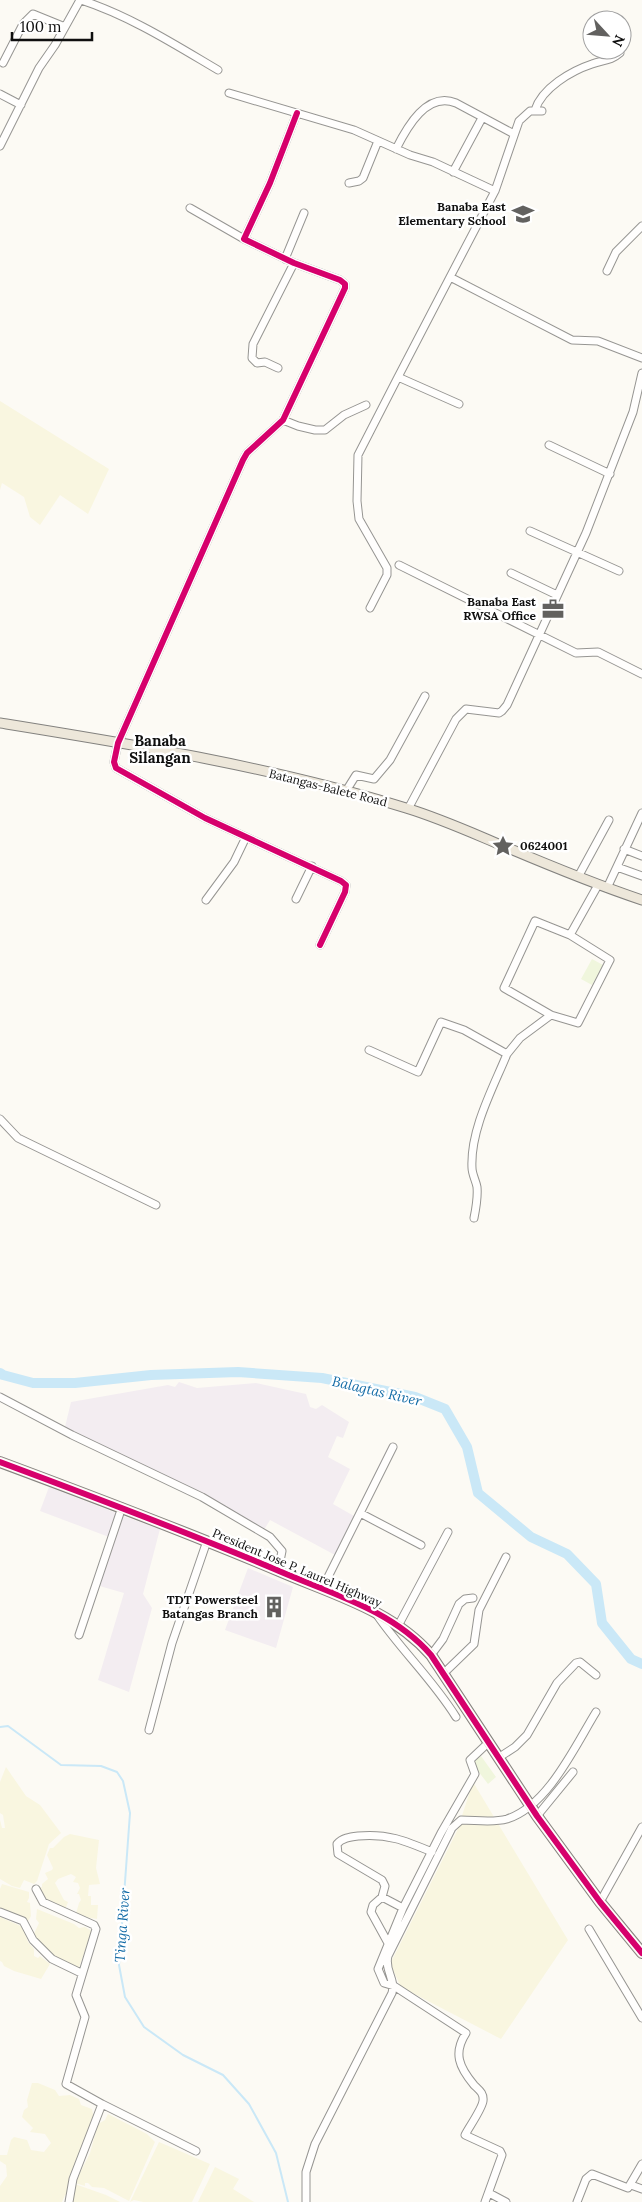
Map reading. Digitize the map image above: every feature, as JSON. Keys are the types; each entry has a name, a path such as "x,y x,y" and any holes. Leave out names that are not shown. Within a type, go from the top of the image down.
{"highway":[{"name":"President Jose P. Laurel Highway","path":"0,1462 278,1570 374,1611 398,1626 423,1646 430,1655 537,1816 600,1902 642,1952"}],"main road":[{"name":"Batangas-Balete Road","path":"0,722 118,742 346,791 408,809 603,887 642,900"}],"street":[{"path":"0,146 39,68 81,0 100,6 153,32 218,70"},
{"path":"3,63 23,24 33,14 65,27"},
{"path":"370,608 386,575 387,568 359,519 358,455 496,191 514,134 522,116 539,110 541,97 562,80 584,67 608,60"},
{"path":"229,93 345,127 496,191"},
{"path":"0,94 21,105"},
{"path":"396,149 410,123 426,108 438,101 450,101 514,134"},
{"path":"244,239 270,183 297,113"},
{"path":"453,172 482,118"},
{"path":"349,183 363,178 378,141"},
{"path":"190,208 244,239 294,263 340,280 345,284 346,288 283,420 243,460 118,742 114,762 116,768 189,810 342,881 346,886 345,892 320,945"},
{"path":"285,258 304,213"},
{"path":"607,270 616,252 642,226"},
{"path":"278,368 265,362 257,363 252,358 253,344 294,263"},
{"path":"450,278 572,340 598,341 642,358"},
{"path":"408,809 461,713 466,709 502,711 558,595 610,474 633,412 642,373"},
{"path":"398,377 459,404"},
{"path":"283,420 298,426 325,430 344,415 366,405"},
{"path":"549,445 610,474"},
{"path":"530,531 619,571"},
{"path":"399,565 540,633 576,653 598,652 642,674"},
{"path":"511,573 558,595"},
{"path":"346,791 356,774 374,779 390,760 425,696"},
{"path":"570,935 617,867 642,813"},
{"path":"578,877 609,820"},
{"path":"206,900 234,862 246,837"},
{"path":"624,849 642,856"},
{"path":"296,899 312,866"},
{"path":"617,867 642,876"},
{"path":"535,921 570,935 610,960 578,1024 551,1015 504,988 535,921"},
{"path":"474,1218 477,1186 471,1169 482,1113 507,1054 520,1038 551,1015"},
{"path":"369,1050 418,1072 441,1022 464,1030 507,1054"},
{"path":"0,1119 18,1138 156,1205"},
{"path":"0,1397 72,1435 202,1497 270,1537 282,1551 278,1570"},
{"path":"322,1589 393,1447"},
{"path":"78,1635 122,1508"},
{"path":"360,1513 421,1545"},
{"path":"398,1626 448,1532"},
{"path":"149,1730 172,1643 207,1541"},
{"path":"443,1674 474,1644 481,1604 506,1557"},
{"path":"430,1655 443,1639 459,1604 465,1599 473,1598"},
{"path":"374,1611 390,1634 430,1680 456,1717"},
{"path":"498,1758 515,1747 527,1735 557,1683 576,1662 580,1662 596,1675"},
{"path":"306,2202 307,2165 315,2144 347,2084 394,1986 387,1967 388,1956 452,1828 461,1820 498,1820 508,1818 530,1805 540,1796 561,1770 596,1712"},
{"path":"485,2202 502,2155 500,2152 465,2135 483,2102 481,2091 464,2070 457,2055 459,2044 466,2033 394,1986 381,1981 378,1969 403,1908 475,1774 470,1760 488,1743"},
{"path":"537,1816 573,1772"},
{"path":"600,1902 642,1827"},
{"path":"388,1943 371,1912 373,1905 382,1897 384,1882 338,1854 336,1849 339,1842 354,1836 379,1834 405,1840 432,1852"},
{"path":"36,1889 42,1902 96,1927 81,1973 76,1997 85,2017 66,2084 196,2151"},
{"path":"382,1897 403,1908"},
{"path":"0,1912 23,1921 33,1940 52,1959 81,1973"},
{"path":"588,1928 642,2018"},
{"path":"69,2202 73,2179 102,2104"},
{"path":"577,2202 586,2179 592,2174 628,2188 642,2164"},
{"path":"631,2185 642,2189"},
{"path":"489,2193 506,2202"}],"shaded area":[{"path":"0,401 109,469 88,514 60,495 40,525 30,517 24,497 2,483 0,490"},
{"path":"179,1382 197,1388 256,1383 306,1394 310,1407 316,1409 322,1405 349,1422 343,1438 337,1436 328,1457 350,1469 333,1504 354,1516 335,1555 270,1520 264,1530 202,1495 65,1427 71,1402 168,1385 175,1387"},
{"path":"49,1487 116,1513 109,1537 40,1511"},
{"path":"120,1515 160,1529 143,1594 152,1608 129,1692 98,1680 124,1593 96,1585"},
{"path":"248,1568 293,1587 276,1648 225,1630"},
{"path":"6,1767 26,1796 40,1805 61,1833 49,1844 37,1881 34,1884 24,1880 20,1888 0,1879 0,1820 2,1828 5,1828 3,1815 0,1813 0,1782"},
{"path":"473,1782 568,1940 501,2039 401,1987 390,1964 457,1831"},
{"path":"70,1834 99,1840 96,1868 100,1884 89,1885 88,1896 91,1896 91,1905 98,1905 97,1919 85,1917 83,1921 75,1917 81,1900 79,1894 77,1894 80,1888 78,1883 73,1882 76,1877 71,1874 58,1879 55,1883 64,1900 68,1902 65,1910 60,1910 60,1905 53,1903 51,1906 37,1889 42,1887 42,1884 48,1879 45,1873 53,1868 47,1855 50,1848 53,1848"},
{"path":"2,1884 29,1892 27,1902 30,1903 31,1916 27,1923 0,1910 0,1889"},
{"path":"37,1909 74,1924 79,1928 85,1927 92,1931 78,1970 54,1960 32,1938 39,1923 36,1919"},
{"path":"0,1917 23,1927 28,1942 34,1949 34,1956 38,1958 40,1956 50,1964 41,1979 14,1971 4,1966 0,1961"},
{"path":"32,2083 38,2083 55,2090 59,2096 70,2095 79,2099 81,2105 92,2109 94,2120 74,2165 68,2194 65,2195 62,2202 0,2202 0,2186 7,2176 6,2165 0,2161 0,2155 7,2155 11,2140 14,2137 27,2140 31,2150 44,2152 51,2143 45,2134 30,2132 33,2128 22,2117 24,2110 28,2107 27,2100"},
{"path":"108,2114 147,2134 155,2142 129,2201 104,2188 92,2187 88,2183 85,2183 85,2186 75,2183 90,2153 98,2124 105,2120"},
{"path":"159,2142 210,2164 192,2202 143,2202 134,2200 130,2202"},
{"path":"215,2167 239,2179 233,2189 254,2202 198,2202"},
{"path":"72,2183 106,2195 120,2202 69,2202"}],"green space":[{"path":"592,959 603,965 592,985 581,979"},
{"path":"481,1756 496,1777 488,1784 472,1763"}],"waterway":[{"name":"Balagtas River","path":"0,1373 33,1383 75,1383 151,1375 238,1372 322,1378 415,1397 445,1409 467,1447 478,1493 531,1537 567,1554 596,1584 602,1623 631,1659 642,1664"},
{"name":"Tinga River","path":"0,1727 8,1726 61,1765 101,1766 117,1772 123,1781 130,1813 119,1965 125,1997 144,2027 183,2055 223,2075 249,2104 276,2153 288,2202"}],"cycle path":[{"path":"297,113 270,183 244,239 294,263 340,280 345,284 345,288 283,420 247,453 243,460 118,743 114,762 116,768 205,818 346,885 345,892 320,945"},
{"path":"0,1462 175,1529 340,1596 380,1615 415,1639 431,1655 537,1816 600,1902 642,1953"}],"place":[{"name":"Banaba East Elementary School","path":"523,214"},
{"name":"Banaba East RWSA Office","path":"553,609"},
{"name":"0624001","path":"503,846"},
{"name":"TDT Powersteel Batangas Branch","path":"274,1607"}],"district":[{"name":"Banaba Silangan","path":"160,750"}]}
